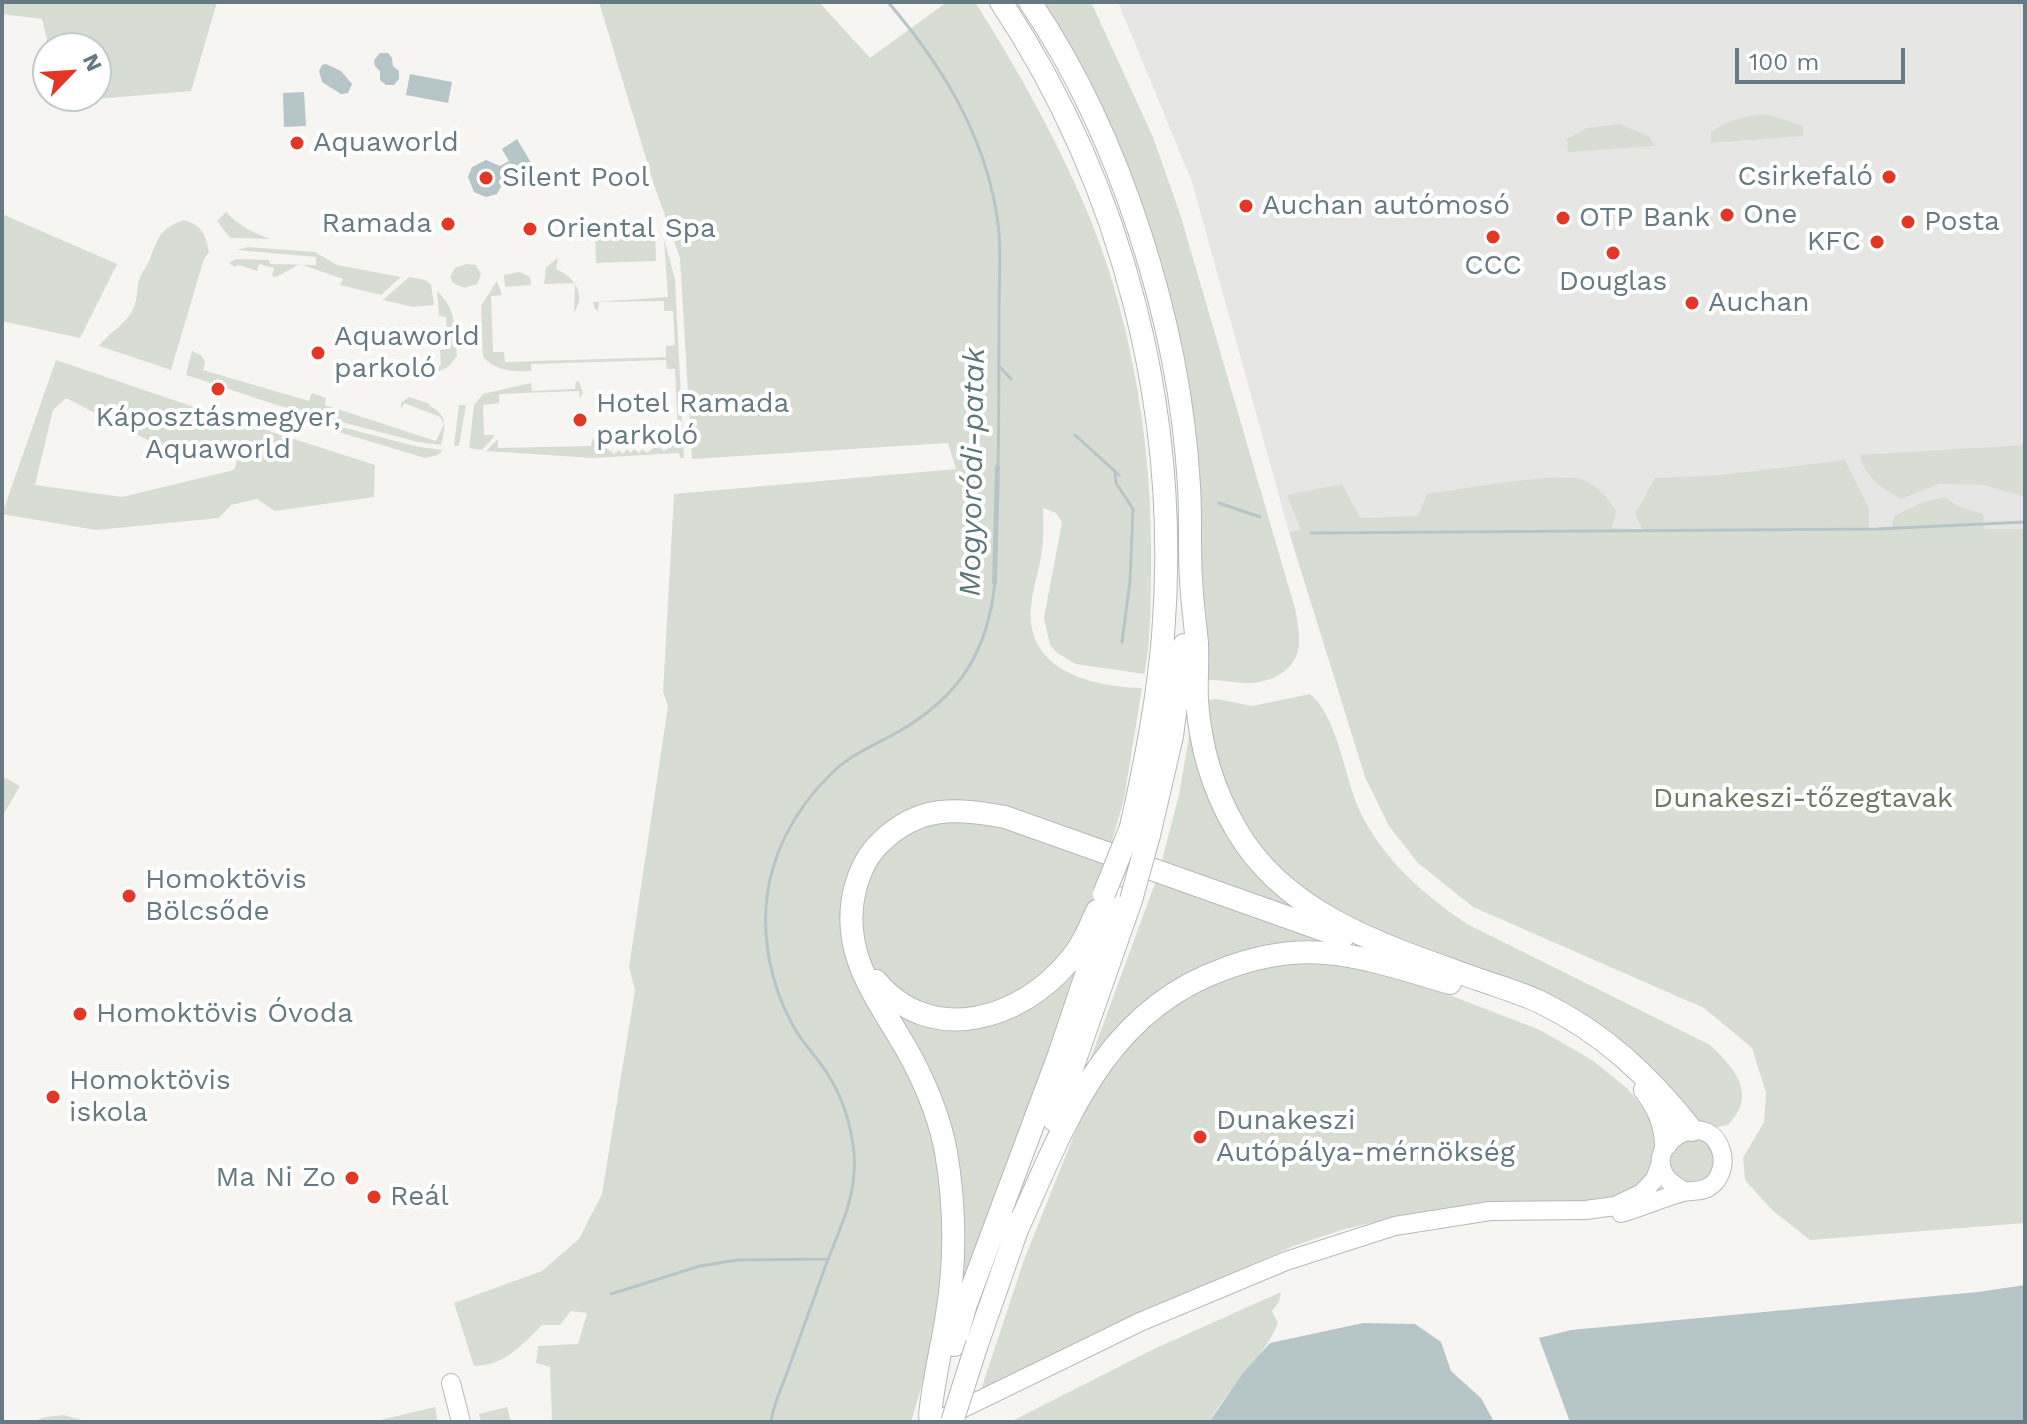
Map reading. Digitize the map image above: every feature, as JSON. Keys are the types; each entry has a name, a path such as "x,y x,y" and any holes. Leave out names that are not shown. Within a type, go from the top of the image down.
{"highway":[{"path":"1001,2 1047,78 1089,166 1118,243 1137,312 1158,421 1165,507 1165,604 1179,669 1177,697 1203,744 1218,795 1238,834 1259,862 1307,905 1450,976"},
{"path":"936,1420 934,1379 966,1304 1140,831 1177,697 1191,580 1189,483 1182,415 1160,308 1138,229 1109,151 1068,66 1030,2"},
{"path":"947,1347 954,1240 950,1181 941,1127 912,1059 863,975 856,959 852,934 852,903 858,878 869,855 905,823 928,813 963,811 1005,817 1450,976 1546,1015 1595,1043 1636,1079 1656,1104 1665,1127 1664,1154"},
{"path":"852,934 865,965 891,997 932,1018 964,1020 1002,1010 1047,982 1070,960 1089,929 1116,896"},
{"path":"936,1420 977,1344 1016,1232 1116,896"},
{"path":"1016,1232 1063,1129 1108,1052 1152,1008 1177,991 1205,976 1268,956 1304,953 1363,958 1450,976 1539,1001 1602,1039 1638,1067 1692,1130"}],"main road":[{"path":"936,1420 1140,1322 1270,1267 1369,1232 1490,1211 1586,1210 1615,1206 1642,1193 1655,1179 1664,1154 1673,1137 1692,1130 1717,1143 1721,1151 1722,1170 1706,1189 1684,1191 1673,1185 1665,1175 1664,1154"},
{"path":"1436,1220 1489,1223 1587,1220 1616,1215 1684,1191"},
{"path":"451,1383 461,1422"}],"shaded area":[{"path":"1118,2 2025,2 2025,529 1321,528 1289,532 1192,182"},
{"path":"380,53 388,53 393,66 399,71 399,79 394,85 386,85 380,80 380,71 374,60"},
{"path":"326,64 341,71 352,84 348,93 341,94 322,82 319,71"},
{"path":"410,74 452,82 448,103 406,95"},
{"path":"304,92 306,126 284,127 283,93"},
{"name":"Silent Pool","path":"517,139 533,166 518,175 510,163 502,168 505,179 497,194 486,197 474,192 468,177 472,167 486,160 500,166 509,161 502,149"},
{"path":"995,466 1000,466 997,584 992,584"},
{"path":"2025,1285 2025,1422 1570,1422 1539,1338 1571,1330"},
{"path":"1363,1323 1415,1324 1441,1342 1451,1371 1481,1398 1494,1422 1209,1422 1243,1373 1270,1343"}],"green space":[{"path":"2,2 217,2 191,91 112,98 112,32 45,32 42,19 2,14"},
{"path":"599,2 819,2 870,58 947,2 975,2 1038,109 1079,193 1106,261 1129,346 1144,434 1151,522 1150,621 1144,674 1076,664 1050,645 1044,618 1062,522 1056,513 1043,508 1042,548 1031,607 1032,629 1039,647 1066,671 1103,684 1142,688 1124,799 1110,848 998,810 914,812 846,903 939,1138 945,1308 911,1422 552,1422 550,1367 536,1363 538,1346 578,1344 587,1313 571,1311 560,1325 542,1325 504,1358 474,1366 454,1303 542,1271 579,1239 602,1194 635,990 629,967 668,706 663,692 674,494 956,469 948,443 692,459 680,258 654,185"},
{"path":"1040,2 1091,2 1153,137 1181,217 1296,612 1297,654 1286,670 1270,679 1251,683 1203,680 1178,336"},
{"path":"1767,114 1803,126 1803,136 1711,143 1711,132 1725,124"},
{"path":"1620,124 1649,136 1655,146 1568,152 1567,139 1587,128"},
{"path":"226,212 247,228 271,239 230,238 217,221"},
{"path":"2,214 117,264 80,338 2,321"},
{"path":"183,220 202,231 209,252 204,259 171,370 99,346 130,315 139,280 159,238 165,230"},
{"path":"655,231 656,261 596,263 595,233"},
{"path":"664,239 675,279 684,458 680,458 679,453 592,458 486,451 498,439 498,448 591,446 593,438 614,454 619,450 623,454 627,449 631,453 634,449 639,453 642,449 647,453 657,445 664,451 673,446 663,436 678,434 675,369 667,369 666,360 531,364 531,371 517,371 499,368 483,357 481,306 497,281 502,295 491,296 493,352 504,352 505,362 666,357 666,346 675,345 673,311 664,311 664,301 599,302 598,311 593,302 668,297"},
{"path":"248,247 315,252 337,265 401,277 381,295 340,285 343,279 302,265 316,265 316,257 237,250"},
{"path":"558,258 556,269 574,283 544,284 546,267"},
{"path":"236,259 299,265 276,277 272,276 274,268 259,264 257,271 229,263"},
{"path":"466,264 476,265 481,274 477,284 464,288 453,283 450,277 455,268"},
{"path":"520,272 530,277 531,285 505,287 504,275"},
{"path":"409,277 431,284 434,305 413,307 383,300"},
{"path":"575,284 579,299 574,312"},
{"path":"437,291 452,313 457,356 448,367 433,374 441,364 440,350 448,349 446,317 439,316"},
{"path":"192,351 201,355 205,362 203,370 309,401 312,393 326,398 325,405 436,441 444,424 444,432 441,445 418,442 280,406 186,375"},
{"path":"56,360 375,465 374,497 275,511 257,499 231,505 219,518 96,530 2,514","holes":["66,398 161,447 193,441 199,452 213,460 222,452 236,453 238,458 234,470 122,497 35,485 53,410"]},
{"path":"576,381 583,393 580,399 579,391 499,394 499,403 483,405 484,435 494,435 493,438 482,450 469,448 474,405 483,394 531,383 532,391 575,389"},
{"path":"409,397 430,404 442,417 444,424 440,417 404,403 401,409 401,403"},
{"path":"459,405 466,405 459,446 454,446"},
{"path":"279,411 419,447 443,450 438,455 425,458 278,414"},
{"path":"2025,445 2025,497 1984,485 1939,484 1901,499 1870,476 1860,455"},
{"name":"Dunakeszi-tőzegtavak","path":"1845,460 1869,508 1869,529 1892,529 1894,516 1923,502 1945,497 1957,506 1983,514 1984,529 2025,529 2025,1223 1810,1240 1772,1210 1745,1180 1743,1158 1764,1122 1766,1093 1752,1048 1704,1008 1473,907 1418,863 1389,826 1365,777 1289,532 1301,530 1287,495 1342,484 1360,518 1418,516 1427,494 1554,478 1584,480 1598,489 1616,510 1612,528 1642,529 1635,514 1655,478 1721,475"},
{"path":"1310,694 1327,716 1353,794 1367,825 1404,873 1467,924 1710,1045 1728,1063 1740,1082 1741,1103 1728,1125 1717,1127 1696,1121 1600,1035 1369,934 1284,883 1222,794 1203,700 1217,699 1252,706"},
{"path":"1191,725 1211,799 1323,922 1161,864 1179,795"},
{"path":"2,776 20,786 2,817"},
{"path":"945,819 995,824 1110,861 1076,940 1028,988 966,1014 903,1001 870,966 860,934 864,884 883,851 906,833"},
{"path":"1157,878 1349,946 1235,956 1083,1079"},
{"path":"1086,947 961,1294 957,1178 889,1004 967,1026"},
{"path":"1301,961 1377,967 1540,1030 1592,1060 1628,1089 1655,1123 1658,1135 1649,1179 1608,1202 1437,1211 1342,1230 1294,1246 1200,1287 980,1393 1024,1260 1092,1090 1141,1026 1207,983 1240,971"},
{"path":"1692,1139 1708,1145 1714,1161 1708,1177 1692,1183 1676,1177 1670,1161 1676,1145"},
{"path":"1281,1292 1279,1302 1272,1311 1278,1323 1272,1336 1209,1422 1010,1422 1156,1348"},
{"path":"435,1407 438,1422 372,1422"},
{"path":"507,1407 511,1422 481,1422 479,1414"},
{"path":"64,1415 88,1422 32,1422 45,1417"}],"waterway":[{"name":"Mogyoródi-patak","path":"888,2 925,49 956,99 981,152 989,181 1000,247 998,467"},
{"path":"1000,367 1011,379"},
{"path":"1075,435 1119,475"},
{"path":"1115,474 1116,483 1133,509 1130,581 1122,642"},
{"path":"1219,503 1260,517"},
{"path":"1311,533 1877,529 2025,522"},
{"name":"Mogyoródi-patak","path":"771,1422 847,1209 854,1168 851,1133 839,1095 798,1034 772,973 766,908 774,865 797,816 838,767 919,718 954,688 977,651 985,630 995,582"},
{"path":"611,1294 700,1266 737,1260 829,1259"}],"place":[{"name":"Aquaworld","path":"297,143"},
{"name":"Csirkefaló","path":"1889,177"},
{"name":"Silent Pool","path":"486,178"},
{"name":"Auchan autómosó","path":"1246,206"},
{"name":"One","path":"1727,215"},
{"name":"OTP Bank","path":"1563,218"},
{"name":"Posta","path":"1908,222"},
{"name":"Ramada","path":"448,224"},
{"name":"Oriental Spa","path":"530,229"},
{"name":"CCC","path":"1493,237"},
{"name":"KFC","path":"1877,242"},
{"name":"Douglas","path":"1613,253"},
{"name":"Auchan","path":"1692,303"},
{"name":"Aquaworld parkoló","path":"318,353"},
{"name":"Káposztásmegyer, Aquaworld","path":"218,389"},
{"name":"Hotel Ramada parkoló","path":"580,420"},
{"name":"Homoktövis Bölcsőde","path":"129,896"},
{"name":"Homoktövis Óvoda","path":"80,1014"},
{"name":"Homoktövis iskola","path":"53,1097"},
{"name":"Dunakeszi Autópálya-mérnökség","path":"1200,1137"},
{"name":"Ma Ni Zo","path":"352,1178"},
{"name":"Reál","path":"374,1197"}]}
